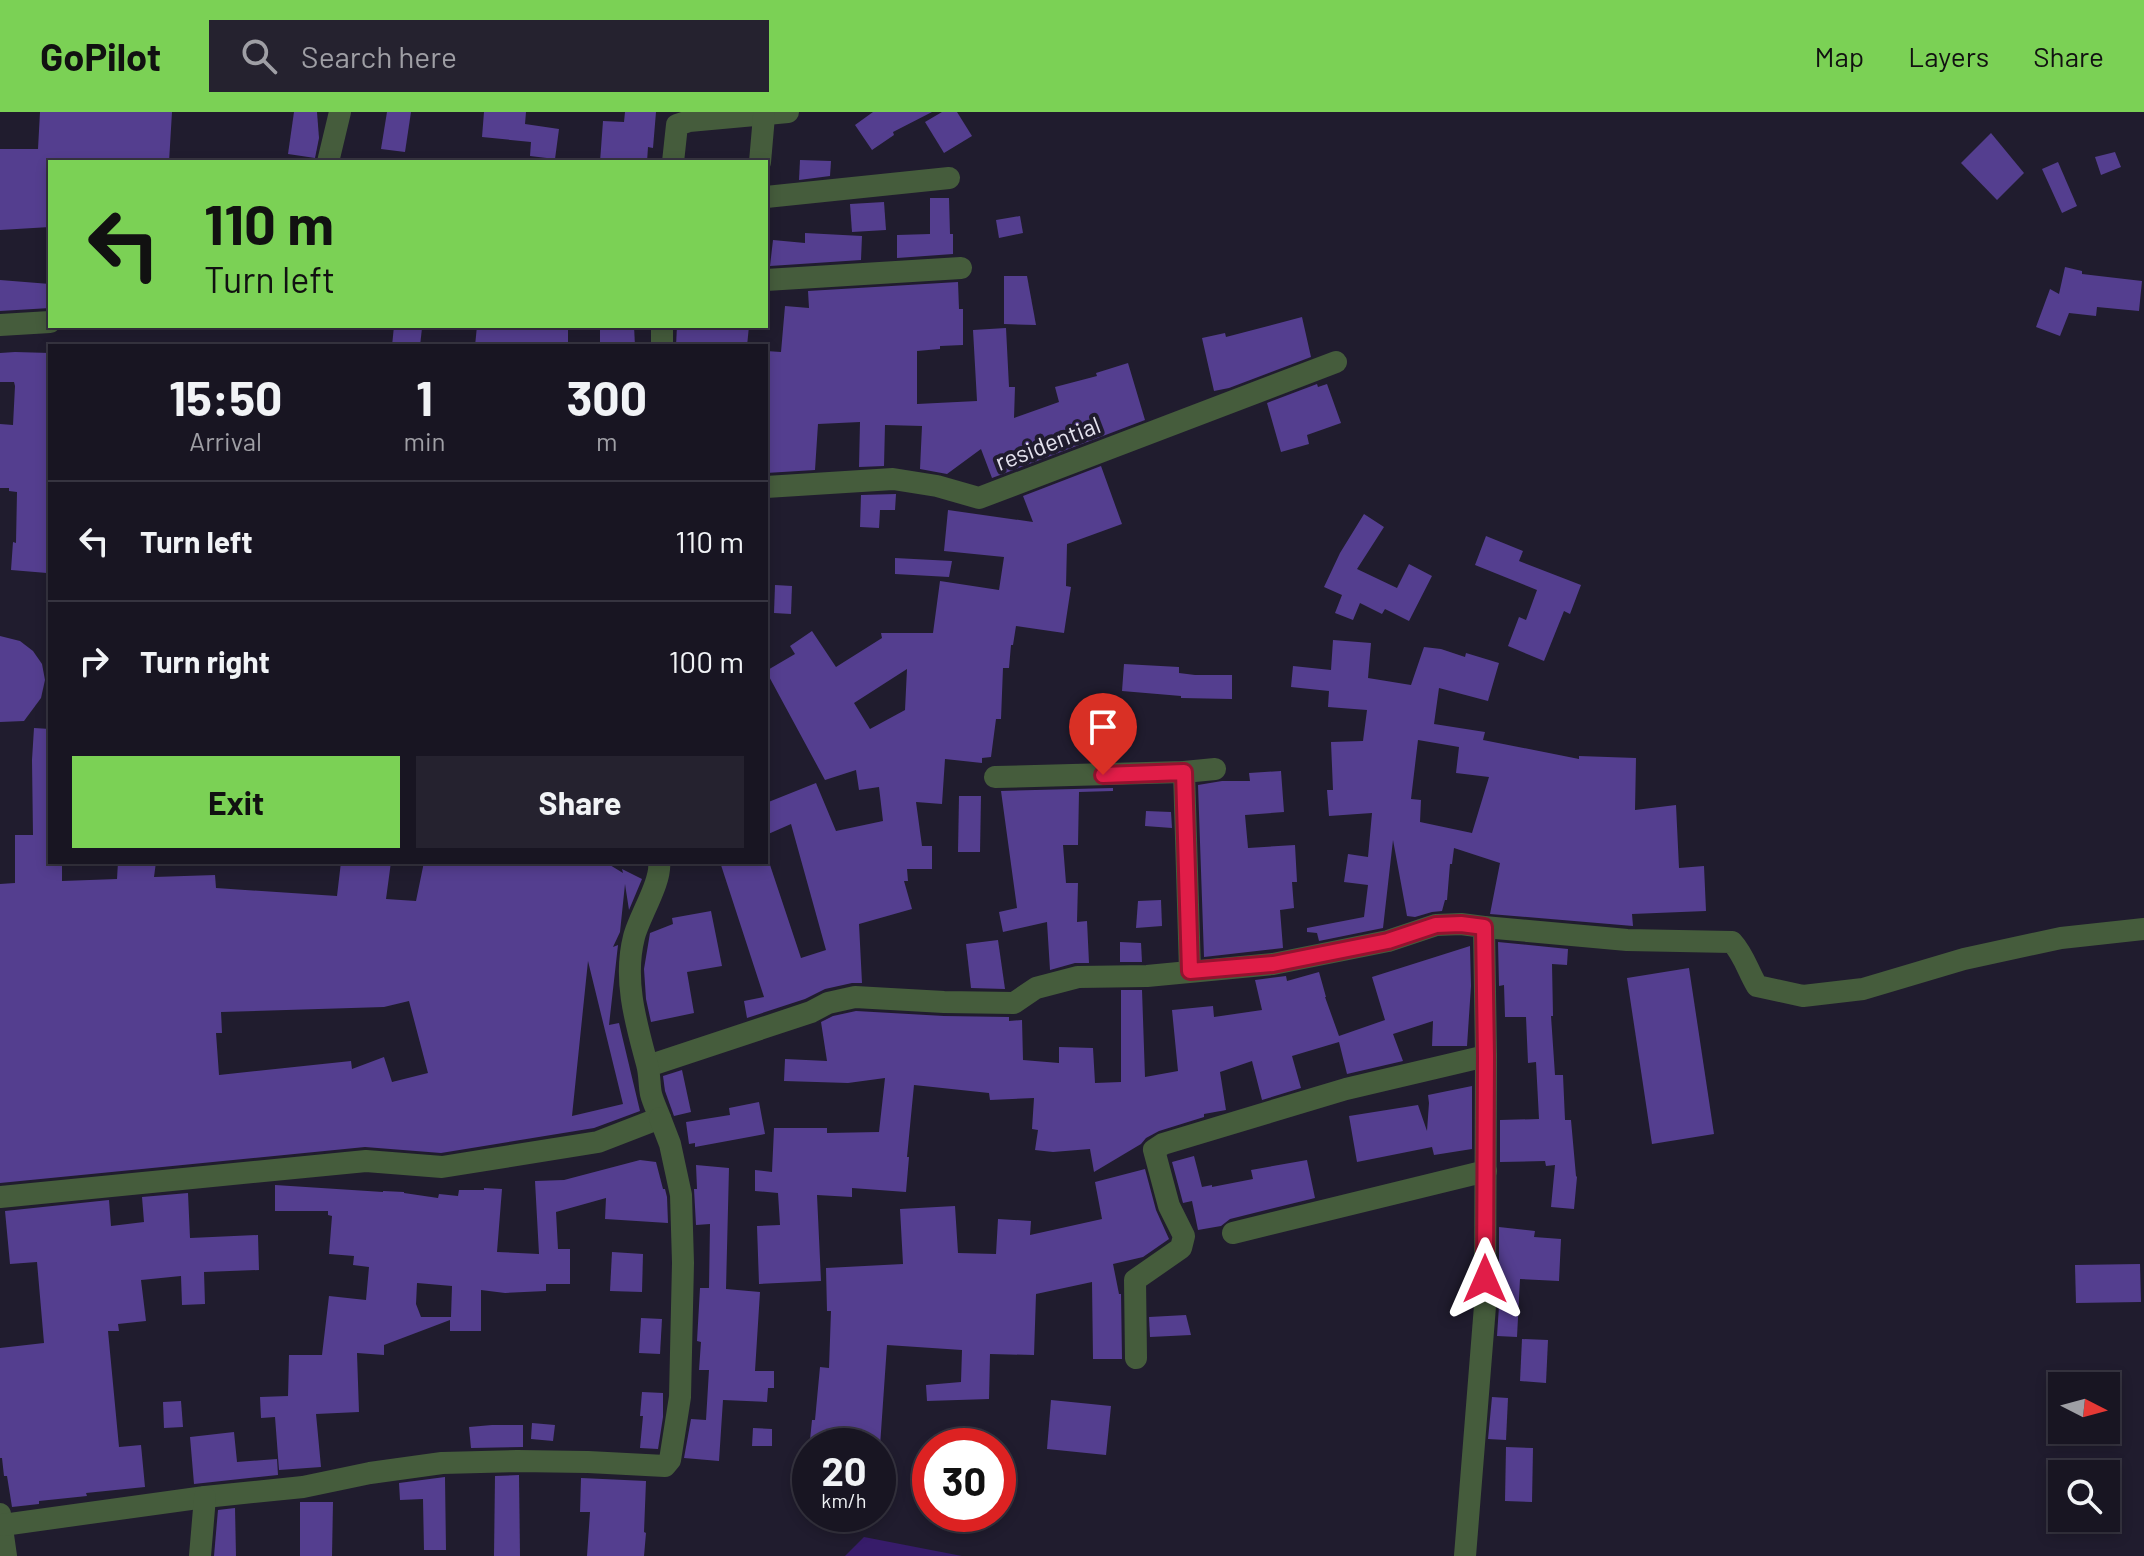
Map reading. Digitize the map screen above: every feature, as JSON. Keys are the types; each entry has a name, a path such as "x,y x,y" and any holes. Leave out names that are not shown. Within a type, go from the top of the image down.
{"street":[{"path":"328,160 340,112"},
{"path":"673,160 677,125 689,121 788,112"},
{"path":"760,160 764,116"},
{"path":"768,197 949,178"},
{"path":"768,280 961,268"},
{"path":"0,325 48,322"},
{"name":"residential","path":"768,487 893,479 937,486 979,498 1336,362"},
{"path":"995,777 1215,769"},
{"path":"1184,772 1190,971"},
{"path":"6,1556 2,1519 303,1487 442,1463 531,1461 665,1466 670,1460 680,1397 681,1195 670,1144 651,1093 628,977 634,937 656,881 659,864"},
{"path":"648,1066 811,1012 828,1003 855,997 1014,1003 1036,988 1078,977 1147,976 1273,964 1388,941 1436,925 1461,924 1627,940 1732,942 1742,952 1757,986 1803,996 1863,989 1964,959 2061,938 2144,929"},
{"path":"1465,1556 1485,1306 1484,927"},
{"path":"1136,1358 1135,1280 1181,1248 1184,1236 1169,1206 1154,1150 1163,1144 1282,1107 1486,1056"},
{"path":"0,1197 366,1161 442,1167 598,1142 660,1118"},
{"path":"1233,1233 1486,1171"},
{"path":"200,1556 205,1497"}],"shaded area":[{"path":"864,1537 962,1556 845,1556"}],"building":[{"path":"40,112 172,112 169,160 50,158 48,227 0,230 0,149 38,149"},
{"path":"294,112 317,112 319,138 315,158 288,154"},
{"path":"387,112 411,112 405,152 381,149"},
{"path":"484,112 526,112 525,124 559,129 555,159 530,156 531,142 482,137"},
{"path":"625,112 656,112 653,148 648,147 647,160 600,160 603,121 624,122"},
{"path":"873,112 932,112 893,132 894,135 872,150 855,125"},
{"path":"942,112 957,112 972,136 944,153 925,122"},
{"path":"1991,133 2024,173 1997,200 1961,163"},
{"path":"2115,152 2121,167 2101,175 2095,157"},
{"path":"800,160 831,161 830,176 799,180"},
{"path":"2058,162 2077,206 2062,213 2042,169"},
{"path":"930,198 949,198 953,254 897,258 897,235 930,234"},
{"path":"884,202 886,230 852,232 850,204"},
{"path":"1020,216 1023,233 999,238 996,220"},
{"path":"805,233 862,236 861,260 770,266 773,240 805,243"},
{"path":"2065,267 2082,271 2082,274 2142,281 2139,311 2097,307 2096,316 2069,313 2060,336 2036,327 2050,289 2059,294"},
{"path":"1004,276 1027,276 1036,325 1004,324"},
{"path":"0,280 48,284 48,308 0,311"},
{"path":"958,282 959,309 963,309 963,345 917,351 917,404 977,401 973,330 1006,328 1009,387 1015,387 1014,418 1059,402 1055,387 1097,376 1096,373 1128,363 1145,420 992,478 981,449 947,474 920,469 922,426 885,425 884,466 859,467 860,422 818,424 815,470 768,473 768,351 781,352 785,306 809,308 808,291"},
{"path":"1302,317 1311,357 1214,391 1202,338 1225,333 1226,337"},
{"path":"394,328 422,328 420,344 392,344"},
{"path":"477,328 568,328 568,344 475,344"},
{"path":"600,328 634,328 635,344 600,344"},
{"path":"677,328 749,328 747,344 676,344"},
{"path":"0,353 48,353 47,573 11,570 13,542 16,543 17,492 0,488 0,424 13,425 15,386 14,382 0,382"},
{"path":"1317,384 1318,387 1327,384 1341,423 1307,435 1309,444 1281,452 1267,403"},
{"path":"1101,466 1122,524 1067,544 1066,586 1071,587 1064,633 1016,626 1009,668 1003,668 1001,719 996,719 991,757 982,758 982,763 945,759 942,804 916,802 922,846 932,846 932,869 907,869 908,881 904,881 912,909 859,924 862,983 825,989 805,999 747,1018 744,1001 764,997 721,864 769,862 801,958 826,950 791,824 768,834 768,802 816,783 836,831 883,821 879,787 859,790 856,770 825,780 768,670 795,654 790,646 812,631 836,667 882,638 881,633 933,633 940,581 999,590 1004,557 944,551 948,510 1033,522 1023,496","holes":["907,669 905,710 870,729 854,703"]},
{"path":"896,494 895,510 880,510 879,528 860,527 861,495"},
{"path":"1364,514 1384,527 1357,569 1397,588 1409,564 1432,576 1409,621 1385,609 1382,614 1360,603 1353,620 1335,613 1342,595 1324,587"},
{"path":"1486,536 1523,551 1519,561 1581,585 1570,614 1564,611 1544,661 1508,646 1519,617 1526,620 1537,590 1475,565"},
{"path":"895,558 952,561 949,577 895,574"},
{"path":"775,585 792,586 791,614 774,613"},
{"path":"0,636 20,641 33,651 42,664 45,680 41,698 24,721 0,722"},
{"path":"1333,640 1371,643 1368,678 1411,685 1424,647 1465,657 1466,653 1499,663 1488,701 1439,688 1434,724 1485,732 1483,740 1579,759 1579,756 1636,758 1635,810 1676,805 1679,868 1704,866 1706,911 1632,914 1633,926 1490,914 1500,863 1454,848 1447,900 1442,911 1407,916 1393,840 1383,928 1319,941 1317,933 1307,932 1307,928 1364,917 1368,885 1344,882 1348,854 1368,857 1372,813 1329,816 1327,790 1333,790 1331,742 1363,741 1367,710 1328,707 1329,691 1291,687 1293,666 1331,670","holes":["1418,740 1459,747 1456,773 1489,777 1472,833 1420,822 1421,800 1411,799"]},
{"path":"1124,664 1179,667 1179,673 1195,675 1232,675 1232,699 1181,698 1122,691"},
{"path":"34,728 48,729 48,864 62,864 62,881 117,879 118,864 156,864 154,877 215,875 216,888 337,896 341,864 391,864 386,899 416,901 424,864 608,864 623,873 622,869 642,879 629,910 625,884 620,932 613,947 618,945 609,1025 619,1023 640,1111 594,1128 441,1153 365,1147 0,1183 0,884 15,883 15,835 33,835","holes":["588,961 623,1104 572,1116","409,1001 428,1073 392,1082 384,1057 352,1069 351,1061 219,1075 216,1033 222,1033 221,1012 384,1007"]},
{"path":"1281,771 1284,812 1245,815 1248,848 1295,845 1297,882 1292,882 1294,908 1280,910 1283,948 1204,957 1198,785 1250,781 1249,773"},
{"path":"1113,788 1113,791 1079,792 1078,845 1063,845 1066,883 1078,883 1077,922 1087,921 1089,963 1075,963 1050,970 1047,922 1003,932 999,912 1017,908 1001,791"},
{"path":"959,796 981,796 980,852 958,852"},
{"path":"1146,811 1171,812 1172,828 1145,826"},
{"path":"1161,900 1162,926 1136,928 1138,901"},
{"path":"711,911 722,966 687,972 694,1013 651,1022 644,969 650,933 673,924 672,918"},
{"path":"998,940 1005,989 971,988 966,944"},
{"path":"1120,942 1141,943 1142,962 1120,962"},
{"path":"1498,942 1568,949 1567,965 1552,964 1551,1016 1555,1075 1563,1075 1565,1120 1571,1120 1577,1177 1574,1209 1551,1207 1555,1165 1546,1166 1545,1161 1500,1162 1500,1120 1539,1119 1536,1062 1528,1063 1526,1017 1505,1017 1504,985 1499,986"},
{"path":"1470,946 1467,1046 1432,1046 1433,1021 1393,1034 1403,1061 1347,1074 1339,1042 1292,1056 1301,1088 1262,1100 1252,1061 1220,1072 1226,1110 1204,1114 1204,1117 1159,1131 1094,1172 1090,1149 1035,1150 1038,1130 1032,1129 1034,1098 990,1100 989,1093 914,1085 906,1192 852,1188 852,1197 817,1195 821,1281 759,1284 757,1226 780,1225 778,1193 755,1191 755,1170 772,1172 774,1128 827,1128 827,1133 879,1132 885,1078 848,1083 784,1081 785,1059 827,1061 821,1022 833,1016 856,1011 1009,1017 1009,1021 1022,1020 1023,1060 1059,1063 1059,1047 1093,1048 1095,1083 1121,1082 1121,990 1142,990 1145,1077 1178,1071 1172,1010 1213,1006 1214,1017 1262,1010 1255,980 1286,976 1287,981 1319,972 1339,1036 1385,1020 1372,977"},
{"path":"1689,968 1714,1134 1652,1144 1627,978"},
{"path":"682,1070 691,1112 674,1116 663,1076"},
{"path":"1472,1086 1472,1149 1434,1155 1432,1147 1357,1162 1349,1116 1418,1105 1427,1131 1428,1095"},
{"path":"759,1102 765,1134 695,1147 695,1143 689,1144 686,1122 730,1115 729,1108"},
{"path":"1194,1156 1202,1187 1253,1179 1251,1170 1307,1160 1315,1198 1198,1230 1192,1201 1183,1203 1172,1162"},
{"path":"640,1160 656,1162 667,1197 668,1223 605,1219 606,1198 556,1212 558,1249 570,1249 570,1284 546,1284 546,1291 505,1293 481,1290 481,1331 450,1331 450,1320 384,1345 384,1355 357,1353 359,1412 316,1414 321,1467 279,1470 275,1417 261,1418 260,1397 288,1396 289,1355 322,1355 329,1296 366,1300 369,1267 353,1265 354,1256 329,1254 332,1216 328,1215 328,1211 275,1211 275,1185 404,1192 438,1198 439,1194 458,1196 459,1190 502,1189 497,1252 539,1254 535,1181 564,1180","holes":["417,1283 452,1286 451,1317 421,1317 416,1304"]},
{"path":"696,1165 729,1168 726,1289 760,1292 755,1371 774,1371 774,1388 768,1388 767,1402 723,1400 719,1461 684,1458 691,1419 706,1420 709,1370 699,1370 701,1342 697,1341 700,1288 709,1288 710,1224 696,1225"},
{"path":"1145,1169 1156,1210 1169,1239 1143,1257 1113,1264 1121,1294 1122,1359 1093,1359 1092,1282 1036,1294 1034,1355 990,1354 989,1399 927,1401 926,1385 961,1382 962,1350 887,1345 881,1428 811,1428 812,1420 815,1420 820,1367 829,1368 831,1311 827,1311 826,1268 903,1264 900,1209 955,1206 958,1253 996,1254 998,1219 1031,1221 1030,1235 1102,1219 1095,1182"},
{"path":"188,1193 190,1238 258,1235 259,1270 204,1272 205,1304 182,1305 181,1276 141,1280 146,1321 118,1324 119,1331 108,1331 119,1447 141,1445 145,1487 86,1493 87,1496 12,1507 7,1476 4,1476 0,1458 0,1348 44,1343 37,1262 10,1264 5,1211 109,1200 111,1226 144,1222 142,1197"},
{"path":"1499,1227 1535,1231 1534,1237 1561,1239 1559,1281 1520,1279 1517,1337 1497,1336"},
{"path":"612,1252 643,1254 642,1292 610,1291"},
{"path":"2140,1264 2141,1302 2076,1303 2075,1265"},
{"path":"1186,1315 1191,1335 1150,1337 1149,1317"},
{"path":"641,1318 662,1319 660,1354 639,1353"},
{"path":"1522,1339 1548,1340 1546,1383 1520,1381"},
{"path":"642,1392 663,1393 658,1449 640,1448"},
{"path":"1492,1397 1508,1398 1506,1440 1488,1439"},
{"path":"1051,1400 1111,1406 1106,1455 1047,1449"},
{"path":"181,1401 183,1427 164,1428 163,1402"},
{"path":"532,1423 555,1425 553,1441 531,1439"},
{"path":"523,1425 523,1447 471,1448 469,1427"},
{"path":"753,1428 772,1429 772,1446 752,1446"},
{"path":"234,1432 237,1462 277,1459 278,1475 194,1484 190,1437"},
{"path":"1506,1447 1533,1448 1532,1502 1505,1501"},
{"path":"519,1475 520,1556 494,1556 495,1476"},
{"path":"445,1477 446,1550 424,1550 423,1499 400,1500 399,1483"},
{"path":"581,1478 646,1481 644,1556 587,1556 590,1512 580,1512"},
{"path":"300,1502 333,1502 332,1556 300,1556"},
{"path":"235,1508 236,1556 214,1556 218,1510"}],"route":[{"path":"1103,775 1184,772 1190,971 1273,964 1388,941 1436,925 1484,927 1485,1279"}]}
